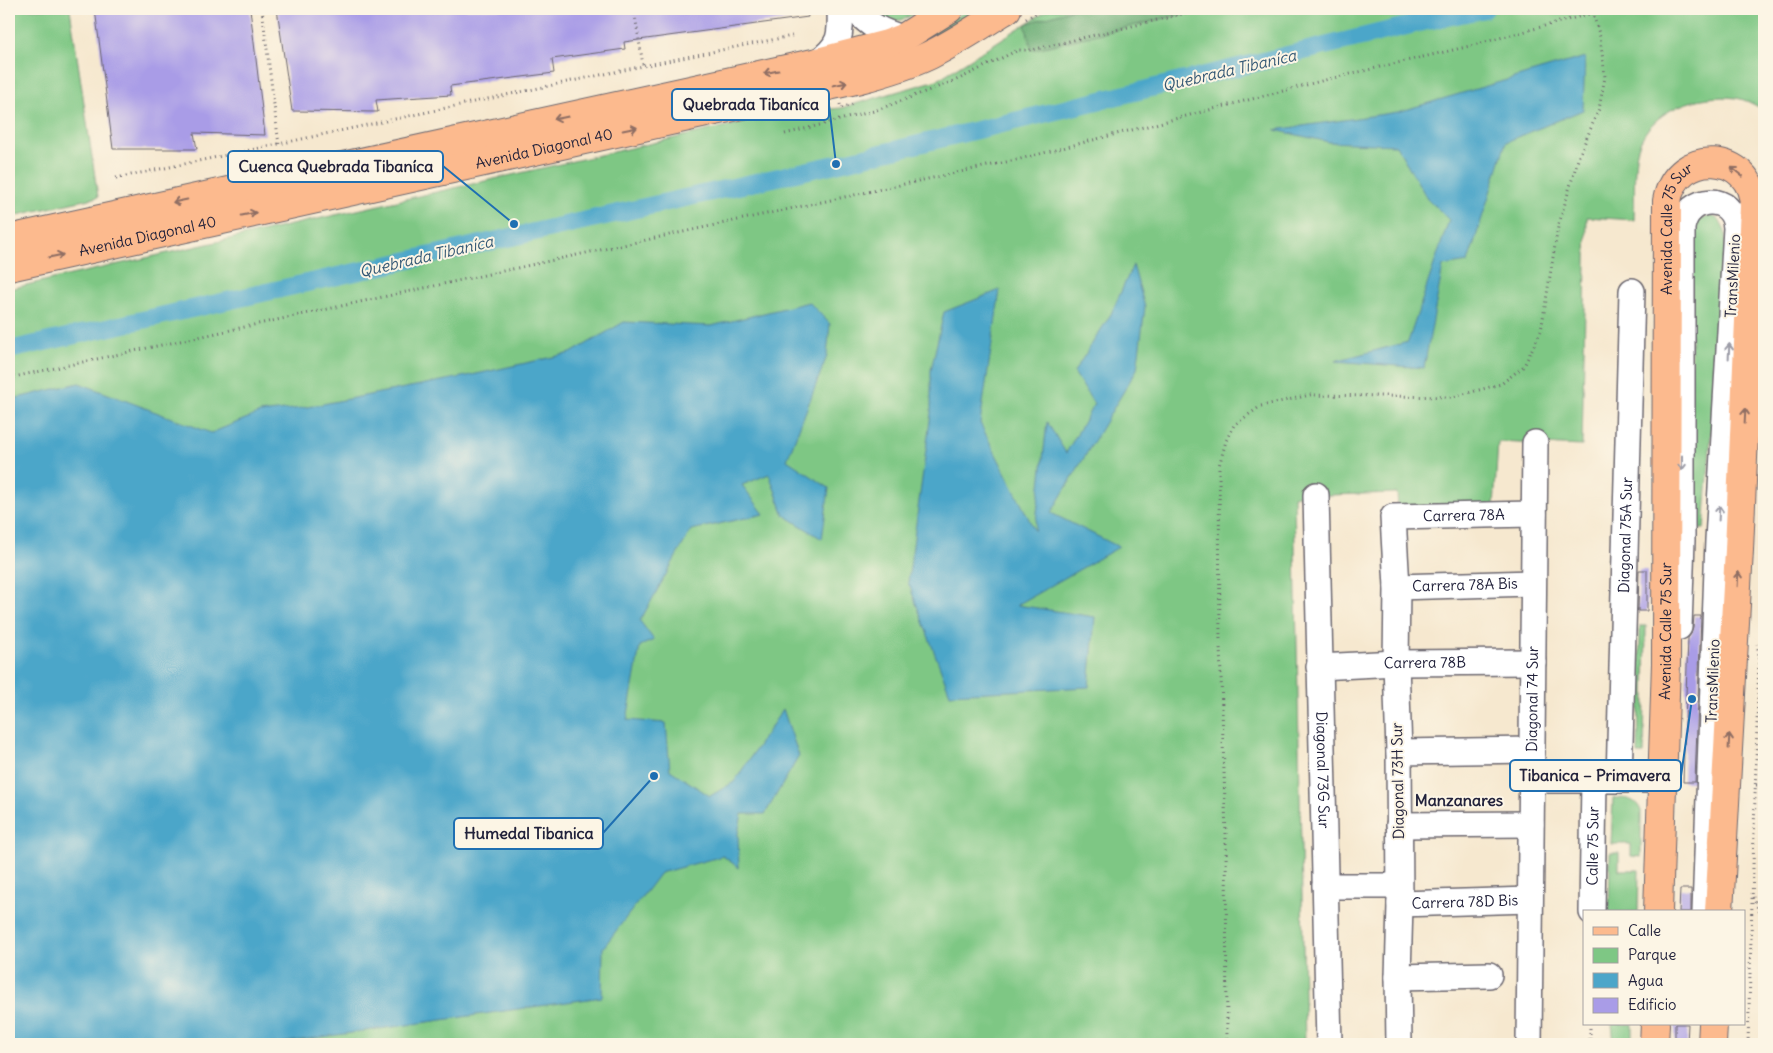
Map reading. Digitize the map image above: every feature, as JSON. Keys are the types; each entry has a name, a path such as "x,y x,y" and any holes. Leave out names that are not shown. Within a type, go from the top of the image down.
{"main road":[{"name":"Avenida Diagonal 40","path":"9,239 818,62 887,44 902,38 949,9"},
{"name":"Avenida Diagonal 40","path":"9,267 860,80 890,71 930,55 1007,9"},
{"name":"Avenida Calle 75 Sur","path":"1658,910 1666,663 1667,201 1672,185 1681,174 1690,166 1705,162 1720,163 1738,171 1748,183 1753,197 1756,372 1739,560 1719,910"},
{"path":"1654,1044 1655,1026"},
{"path":"1712,1044 1713,1026"}],"street":[{"path":"818,62 831,53 838,41 841,29 840,9"},
{"path":"854,9 884,33 902,38"},
{"name":"TransMilenio","path":"1670,910 1682,540 1682,228 1685,216 1691,209 1698,204 1707,202 1716,203 1728,209 1734,216 1736,228 1718,540 1705,910"},
{"name":"Diagonal 75A Sur","path":"1619,780 1632,291"},
{"name":"Diagonal 74 Sur","path":"1529,1044 1535,444"},
{"name":"Diagonal 73G Sur","path":"1316,495 1329,1044"},
{"name":"Carrera 78A","path":"1393,517 1534,514"},
{"name":"Diagonal 73H Sur","path":"1393,517 1397,587 1396,663 1400,895 1399,1044"},
{"name":"Carrera 78A Bis","path":"1397,587 1533,583"},
{"name":"Carrera 78B","path":"1319,668 1396,663 1533,662"},
{"path":"1398,752 1532,750"},
{"path":"1532,780 1662,780"},
{"name":"Calle 75 Sur","path":"1592,910 1594,780"},
{"path":"1399,825 1531,824"},
{"name":"Carrera 78D Bis","path":"1325,886 1400,895 1530,900"},
{"path":"1398,977 1489,976"},
{"path":"1667,1044 1668,1026"},
{"path":"1700,1044 1701,1026"}],"path":[{"path":"262,9 279,145"},
{"path":"634,9 643,65"},
{"path":"785,134 874,111 959,79 1018,50 1032,50 1203,9"},
{"path":"9,378 1020,159 1470,46 1593,13 1619,9"},
{"path":"1227,1044 1226,835 1220,646 1219,475 1219,466 1226,441 1234,425 1261,406 1310,395 1453,397 1501,384 1524,366 1541,332 1558,227 1579,156 1599,109 1606,77 1600,36 1593,13"},
{"path":"116,178 279,145 643,65 792,36"},
{"path":"1748,1044 1756,785 1764,785"},
{"path":"1752,896 1764,922"},
{"path":"1590,1026 1590,1044"}],"green space":[{"path":"9,9 70,9 98,197 9,217"},
{"path":"872,9 922,9 897,21 885,18"},
{"path":"969,9 990,9 905,58 924,36"},
{"path":"1049,9 1764,9 1764,110 1744,100 1722,97 1692,101 1678,106 1653,123 1644,134 1638,148 1635,173 1634,220 1587,217 1582,446 1498,442 1494,507 1398,508 1397,493 1294,496 1305,1044 9,1044 9,289 829,103 830,109 841,108 937,80"},
{"path":"1073,9 1203,9 1032,50 1025,24"},
{"path":"1711,216 1721,223 1726,235 1704,529 1690,529 1692,228 1699,219"},
{"path":"1640,626 1646,626 1644,754 1638,754"},
{"path":"1613,798 1633,801 1641,811 1641,857 1631,856 1631,844 1611,844"},
{"path":"1764,807 1764,909 1762,910"},
{"path":"1610,853 1619,853 1619,870 1639,870 1638,910 1609,910"},
{"path":"1612,1026 1632,1026 1632,1044 1614,1044"}],"water":[{"path":"1585,57 1583,110 1506,142 1468,262 1443,266 1424,368 1335,361 1408,342 1449,220 1427,198 1396,145 1329,142 1275,130 1398,112"},
{"path":"1133,265 1145,307 1137,369 1051,513 1119,547 1017,605 1095,617 1089,687 950,694 908,582 931,413 931,370 944,312 1000,290 980,423 1035,531 1047,422 1066,453 1094,404 1074,372 1111,314"},
{"path":"809,302 830,324 827,356 787,460 829,488 822,539 784,515 769,474 742,485 764,514 691,530 640,621 654,640 640,646 627,720 666,723 670,770 710,796 734,782 783,709 799,756 765,814 742,814 738,833 739,868 723,856 660,873 603,948 602,997 274,1044 144,1044 137,1038 113,1041 111,1044 9,1044 9,400 79,383 211,433 260,413 302,408 472,375 571,353 624,322 711,326"}],"building":[{"path":"95,9 250,9 265,135 194,133 197,149 113,149"},
{"path":"277,9 807,9 808,17 624,42 625,49 552,59 554,73 450,86 451,95 376,100 378,112 292,111"},
{"path":"1639,570 1647,570 1647,611 1638,611"},
{"path":"1694,616 1701,616 1695,782 1683,782 1688,638 1693,628"},
{"path":"1680,889 1691,889 1691,910 1679,910"},
{"path":"1675,1026 1688,1026 1687,1044 1675,1044"}],"waterway":[{"name":"Quebrada Tibaníca","path":"9,350 836,164 1423,22 1485,9"}],"place":[{"name":"Quebrada Tibaníca","path":"836,164"},
{"name":"Cuenca Quebrada Tibaníca","path":"514,224"},
{"name":"Tibanica – Primavera","path":"1692,699"},
{"name":"Humedal Tibanica","path":"654,776"}],"district":[{"name":"Manzanares","path":"1459,800"}]}
